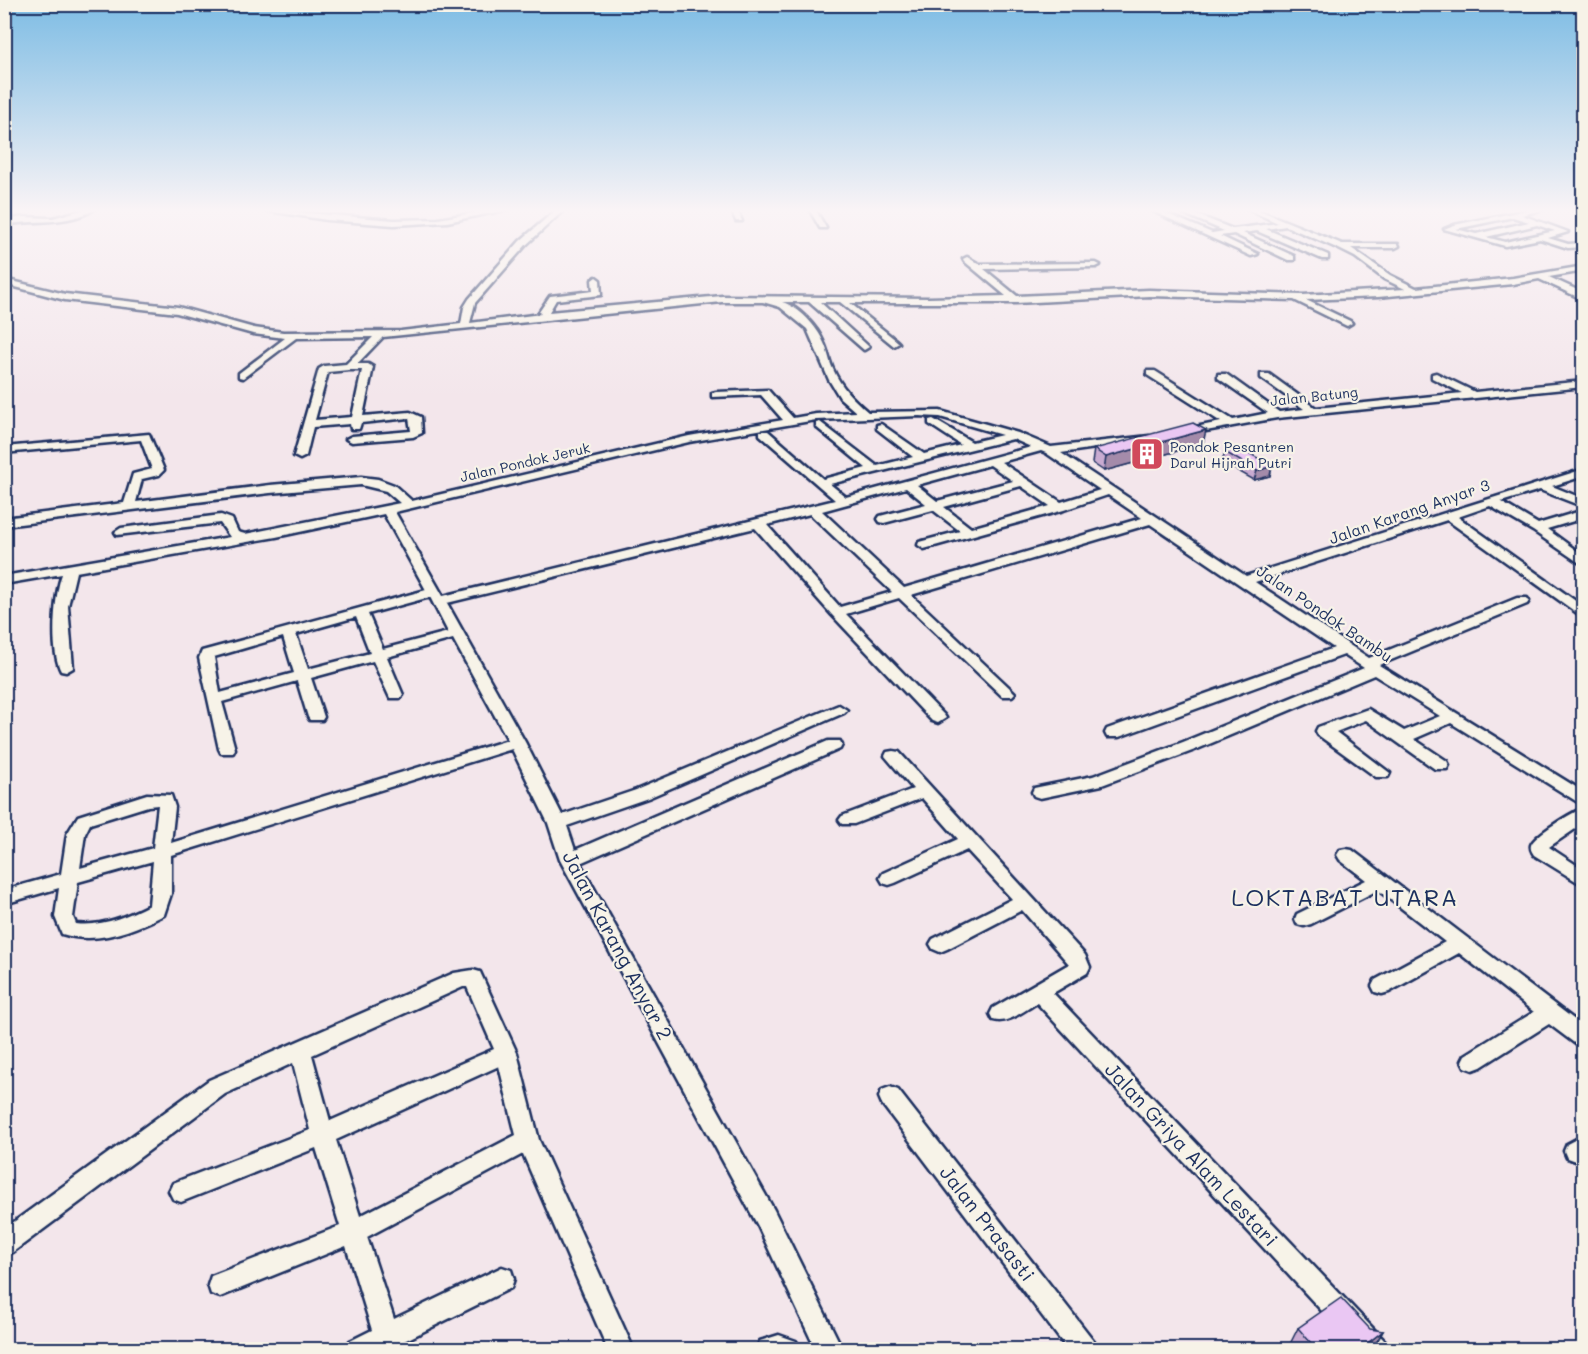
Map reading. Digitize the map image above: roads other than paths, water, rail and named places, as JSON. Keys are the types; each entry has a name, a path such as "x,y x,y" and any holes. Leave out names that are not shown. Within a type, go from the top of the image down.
{"street":[{"path":"465,327 468,307 497,272"},
{"path":"982,272 1016,300"},
{"path":"1381,272 1414,290"},
{"path":"4,281 64,297 178,310 253,331 294,335 380,335 722,299 1016,300 1149,293 1294,298 1378,294 1542,277 1564,272"},
{"path":"1542,277 1584,298"},
{"path":"547,316 544,312 553,298 598,293 596,280"},
{"path":"1543,290 1584,285"},
{"path":"1294,298 1347,322"},
{"path":"1567,302 1584,298"},
{"path":"764,299 783,305 815,331 827,368 834,380 844,396 865,415"},
{"path":"811,299 864,347"},
{"path":"843,301 894,343"},
{"path":"854,337 880,331"},
{"path":"243,375 294,335"},
{"path":"349,367 380,335"},
{"path":"300,456 324,369 368,367 357,418 351,444 416,433 417,417 410,415 357,418 309,424"},
{"path":"1151,373 1230,423"},
{"path":"1222,376 1277,415"},
{"path":"1265,376 1314,411"},
{"path":"1436,376 1475,396"},
{"name":"Jalan Batung","path":"214,699 207,654 361,613 813,510 992,461 1046,449 1166,435 1277,415 1584,384"},
{"path":"716,395 764,392 789,420"},
{"name":"Jalan Pondok Jeruk","path":"4,580 388,510 689,439 789,420 865,415 940,414 1014,435 1046,449"},
{"path":"933,422 970,446"},
{"path":"820,425 874,469"},
{"path":"881,427 922,458"},
{"path":"764,433 843,501"},
{"path":"821,483 1014,435"},
{"path":"4,450 145,436 158,470 156,473 137,476 129,506"},
{"name":"Jalan Pondok Bambu","path":"1046,449 1371,666 1584,800"},
{"path":"992,461 1060,507"},
{"name":"Jalan Karang Anyar 3","path":"1245,581 1584,472"},
{"path":"4,522 168,501 361,481 378,483 390,488 408,504"},
{"path":"884,519 1022,482"},
{"path":"908,484 969,532"},
{"path":"1541,486 1584,503"},
{"path":"924,545 1060,507 1109,490"},
{"path":"162,526 168,501"},
{"path":"1490,501 1537,528 1584,562"},
{"name":"Jalan Karang Anyar 2","path":"388,510 517,742 557,823 570,860 766,1218 830,1350"},
{"path":"813,510 1007,693"},
{"path":"1537,528 1584,514"},
{"path":"1449,516 1584,614"},
{"path":"121,532 225,519 232,534 243,538"},
{"path":"837,612 1153,519"},
{"path":"758,523 837,612 938,718"},
{"path":"66,668 60,626 64,584 70,569"},
{"path":"1041,792 1096,781 1189,746 1522,602"},
{"path":"361,613 395,695"},
{"path":"289,633 316,717"},
{"path":"226,749 214,699 456,634"},
{"path":"1113,732 1346,648"},
{"path":"557,823 642,794 839,710"},
{"path":"1382,773 1324,731 1368,714 1441,765"},
{"path":"1402,738 1452,717"},
{"path":"4,897 160,853 517,742"},
{"path":"570,860 834,745"},
{"path":"893,756 1081,964 1080,967 1000,1014"},
{"path":"848,820 924,790"},
{"path":"165,799 167,803 160,853 162,898 160,905 152,913 125,924 83,933 69,929 64,921 69,879 76,834 84,820 147,800 165,799"},
{"path":"1584,814 1545,840 1540,845 1540,850 1584,879"},
{"path":"889,878 970,841"},
{"path":"1346,855 1584,1039"},
{"path":"1304,919 1380,881"},
{"path":"940,944 1024,901"},
{"path":"1382,986 1460,943"},
{"path":"4,1244 217,1087 468,977 476,981 506,1053 528,1140 621,1350"},
{"name":"Jalan Griya Alam Lestari","path":"1039,992 1376,1350"},
{"path":"1473,1061 1550,1013"},
{"path":"300,1051 323,1135 389,1343"},
{"path":"181,1191 323,1135 506,1053"},
{"name":"Jalan Prasasti","path":"890,1097 1085,1350"},
{"path":"220,1285 353,1232 528,1140"},
{"path":"359,1350 389,1343 502,1279"},
{"path":"769,1350 779,1348 787,1350"}],"place":[{"name":"Pondok Pesantren Darul Hijrah Putri","path":"1147,454"}],"district":[{"name":"LOKTABAT UTARA","path":"1345,896"}]}
